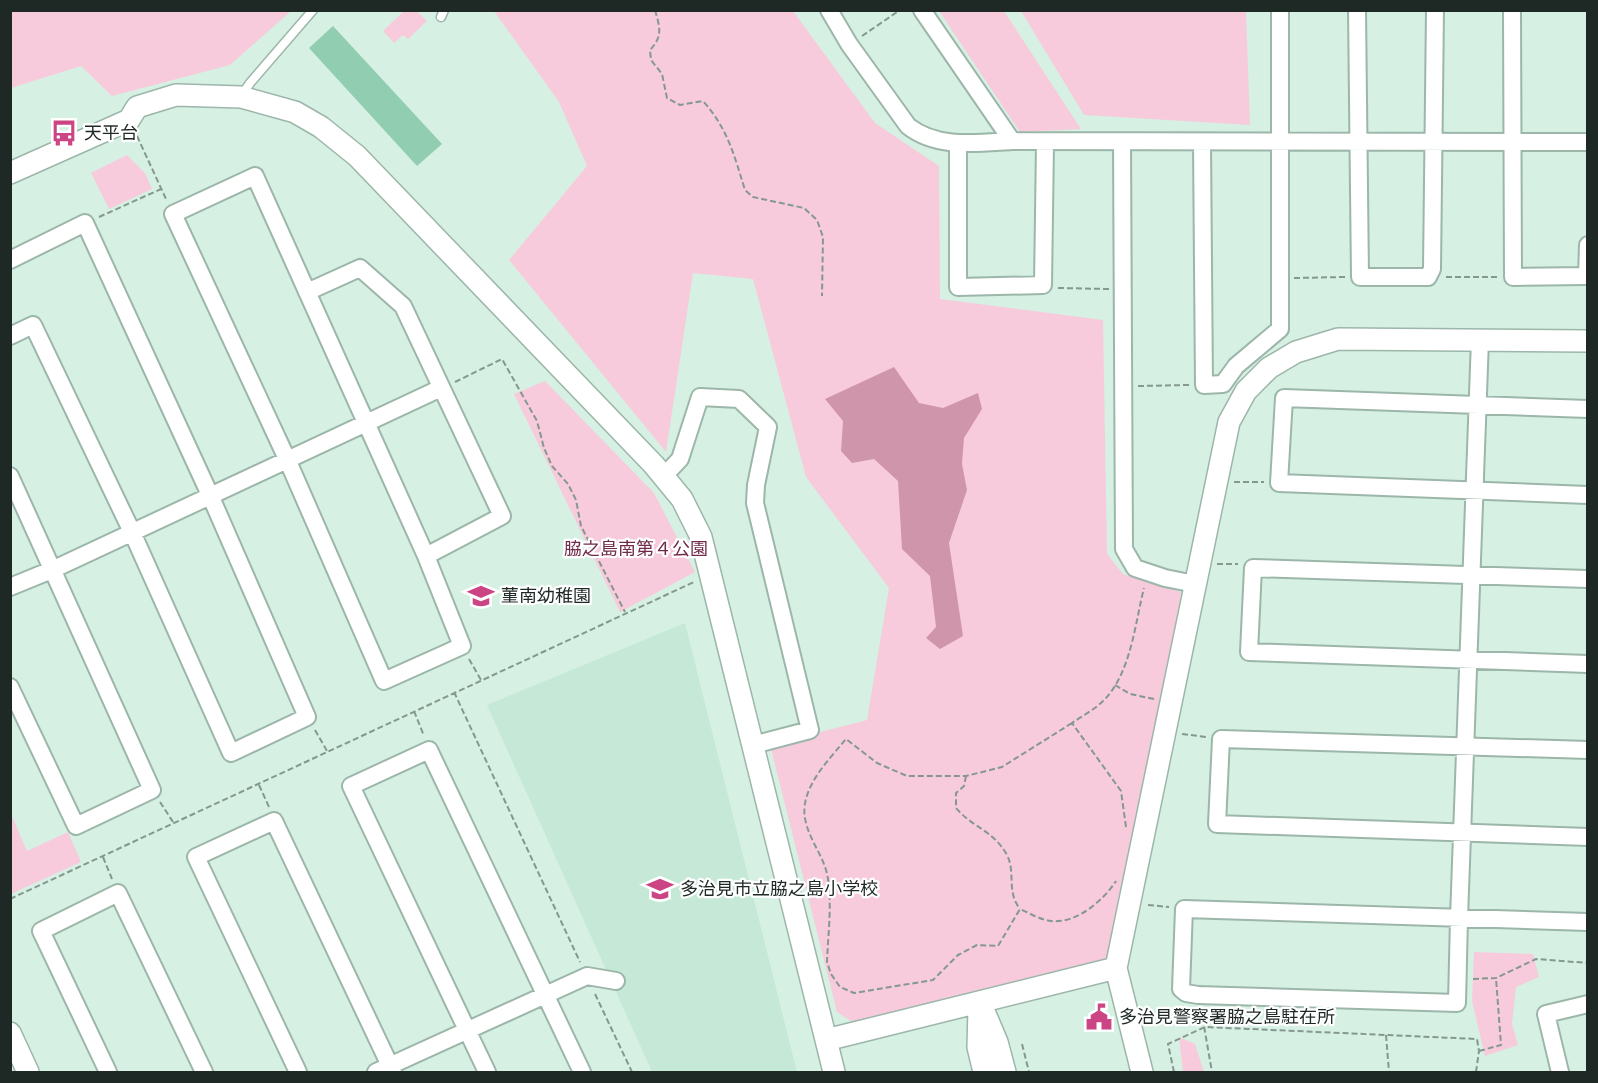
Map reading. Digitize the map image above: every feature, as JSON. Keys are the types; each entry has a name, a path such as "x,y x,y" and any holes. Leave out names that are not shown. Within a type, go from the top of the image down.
{"street":[{"path":"829,10 849,44 908,126 919,135 958,144 1012,141 1045,143 1587,142"},
{"path":"922,10 1012,141"},
{"path":"1202,143 1204,385 1223,384 1236,366 1280,329 1280,10"},
{"path":"1357,10 1360,277 1428,278 1432,269 1435,10"},
{"path":"1512,10 1513,277 1587,276 1587,245"},
{"path":"10,173 129,120 137,107 176,95 241,97 295,112 321,127 357,156 663,477 682,499 701,537 834,1072"},
{"path":"1122,142 1124,549 1135,568 1195,584"},
{"path":"958,144 958,286 1043,285 1045,143"},
{"path":"255,176 307,292 426,556 462,646 384,681 287,459 173,214 255,176"},
{"path":"10,260 86,223 210,495 307,717 231,753 132,532 33,325 10,336"},
{"path":"307,292 360,268 403,306 502,516 426,556"},
{"path":"1142,1072 1116,969 1229,422 1246,391 1269,368 1296,352 1338,339 1587,341"},
{"path":"1480,339 1479,404 1459,918 1457,1003 1198,995 1186,993 1181,989 1184,909 1459,918 1587,922"},
{"path":"10,586 54,569 441,388"},
{"path":"663,477 680,459 700,397 739,399 768,427 756,485 757,518 810,730 753,745"},
{"path":"1587,409 1284,399 1279,483 1587,495"},
{"path":"10,476 152,790 75,826 10,687"},
{"path":"1587,579 1253,568 1249,652 1587,664"},
{"path":"1587,750 1221,739 1217,824 1587,837"},
{"path":"487,1072 351,786 429,750 582,1072"},
{"path":"298,1072 196,857 274,821 386,1070 587,976 616,981"},
{"path":"108,1072 41,931 118,893 204,1072"},
{"path":"826,1040 1116,969"},
{"path":"980,1002 978,1047 984,1072"},
{"path":"980,1002 997,1042 1005,1072"},
{"path":"1560,1072 1546,1014 1587,1004"},
{"path":"10,1033 28,1072"}],"lane":[{"path":"241,97 250,83 313,10"}],"path":[{"path":"655,10 661,30 659,40 650,50 651,60 662,74 667,98 672,103 680,105 703,101 718,117 726,130 745,190 753,197 804,208 817,220 823,237 822,296"},
{"path":"849,44 900,10"},
{"path":"129,120 173,214"},
{"path":"86,223 161,189"},
{"path":"1281,278 1360,277"},
{"path":"1428,278 1513,277"},
{"path":"1043,285 1047,288 1124,289"},
{"path":"441,388 502,359 537,421 544,448 552,466 568,484 576,500 581,526 626,613"},
{"path":"1122,387 1204,385"},
{"path":"1217,482 1279,483"},
{"path":"1200,563 1242,564 1253,568"},
{"path":"1020,909 998,946 977,945 958,955 933,980 854,993 840,987 831,974 827,962 828,880 822,857 805,823 806,797 817,775 846,739 877,764 907,776 966,776 1002,766 1072,723 1103,701 1115,685 1128,655 1147,573"},
{"path":"10,899 711,574"},
{"path":"462,646 481,680"},
{"path":"1115,685 1130,694 1171,702"},
{"path":"454,692 632,1072"},
{"path":"414,711 429,750"},
{"path":"307,717 327,752"},
{"path":"1072,723 1120,791 1127,829"},
{"path":"1165,732 1221,739"},
{"path":"966,776 964,786 956,793 956,808 964,818 985,828 997,839 1009,858 1012,900 1020,909 1050,921 1071,918 1094,906 1110,891 1118,876"},
{"path":"259,784 274,821"},
{"path":"152,790 173,822"},
{"path":"102,857 118,893"},
{"path":"1130,903 1184,909"},
{"path":"1458,979 1496,978 1536,959 1587,963"},
{"path":"1479,1051 1502,1045 1496,978"},
{"path":"1198,995 1212,1072"},
{"path":"1174,1072 1168,1044 1205,1027 1477,1040 1479,1051 1476,1072"},
{"path":"1386,1035 1389,1072"},
{"path":"1022,1044 1029,1072"}],"shaded area":[{"path":"894,367 919,403 943,408 978,393 982,409 964,438 962,464 967,490 949,543 963,636 940,649 926,638 936,627 930,576 902,549 898,481 874,459 852,463 841,451 843,421 825,399"},
{"name":"多治見市立脇之島小学校","path":"685,623 797,1072 652,1072 487,705"}],"green space":[{"path":"11,10 291,11 230,65 112,96 81,66 11,88"},
{"path":"404,11 417,11 427,21 408,39 403,35 394,43 383,31"},
{"path":"494,11 793,11 875,123 939,166 940,299 1103,320 1107,554 1123,574 1181,592 1120,946 1111,957 857,1025 837,1012 770,745 867,720 889,588 806,477 753,279 693,273 666,452 509,260 587,166 559,102"},
{"path":"939,11 1004,11 1081,129 1020,132"},
{"path":"1021,11 1246,11 1250,125 1084,115"},
{"path":"127,155 145,173 152,189 109,209 91,173"},
{"name":"脇之島南第４公園","path":"545,381 654,493 695,572 620,612 514,394"},
{"path":"11,814 27,851 68,832 81,862 11,894"},
{"path":"1474,952 1533,954 1539,977 1516,987 1512,1024 1518,1045 1485,1056 1472,1001"},
{"path":"1179,1037 1195,1044 1204,1072 1183,1072"}],"building":[{"path":"333,26 442,144 417,166 309,48"}],"place":[{"name":"天平台","path":"64,133"},
{"name":"菫南幼稚園","path":"481,596"},
{"name":"多治見市立脇之島小学校","path":"660,889"},
{"name":"多治見警察署脇之島駐在所","path":"1099,1017"}]}
